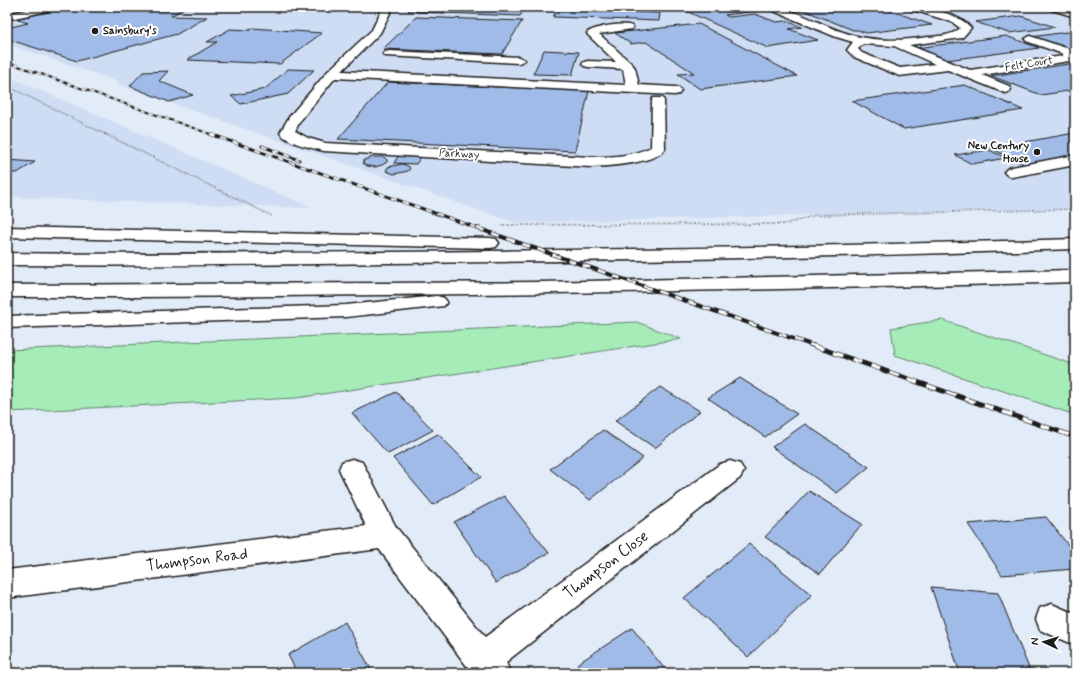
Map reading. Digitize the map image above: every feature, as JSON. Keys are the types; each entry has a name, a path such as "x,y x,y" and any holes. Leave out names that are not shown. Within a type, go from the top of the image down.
{"main road":[{"path":"10,16 52,7"},
{"name":"Parkway","path":"388,7 376,31 332,74 294,120 287,133 303,141 324,147 591,162 624,161 647,155 658,149 658,101"},
{"path":"772,7 860,41 894,43 926,41 958,36 966,28 955,20 913,7"},
{"path":"1052,7 1075,14"},
{"path":"628,27 600,30 592,33 629,71 633,88"},
{"name":"Felt Court","path":"968,74 1069,58 1068,52 1030,39"},
{"path":"860,41 852,50 858,55 899,72 950,66"},
{"name":"Felt Court","path":"894,43 1004,89"},
{"path":"389,54 521,58 507,82"},
{"path":"587,68 629,71"},
{"path":"332,74 675,91"},
{"path":"1012,172 1075,160"},
{"path":"7,232 886,251"},
{"path":"7,259 105,260 472,257 886,251 1075,244"},
{"path":"7,292 299,291 601,287 1075,276"},
{"path":"7,322 346,311 601,287"},
{"path":"352,469 386,536 488,666"},
{"name":"Thompson Close","path":"488,666 730,471"},
{"name":"Thompson Road","path":"7,584 386,536"}],"path":[{"path":"7,86 277,218"},
{"path":"500,225 786,224 816,215 1075,209"}],"shaded area":[{"path":"7,7 1075,7 1075,208 516,223 125,87 111,79 7,44"},
{"path":"7,76 313,208 7,197"}],"green space":[{"path":"942,320 1075,365 1075,415 895,355 891,328"},
{"path":"637,322 681,339 297,398 7,412 7,350"}],"building":[{"name":"Sainsbury's","path":"72,7 186,7 171,16 207,17 177,34 77,61 7,39 7,28 28,23 15,19"},
{"path":"408,7 525,8 520,16 417,12 418,11 408,11 410,9 406,9"},
{"path":"677,7 747,7 757,11 725,15 729,17 755,14 776,22 786,21 802,27 789,29 818,40 768,48"},
{"path":"796,7 880,7 932,25 866,33 853,30"},
{"path":"929,7 961,7 937,10"},
{"path":"557,9 660,13 659,21 553,17"},
{"path":"1021,16 1055,27 1009,33 975,22"},
{"path":"416,17 522,21 502,54 383,49"},
{"path":"699,24 797,76 700,89 678,74 694,73 646,42 631,44 615,33"},
{"path":"252,28 322,33 280,64 187,60 217,42 207,42 230,29 250,30"},
{"path":"1067,32 1075,34 1075,51 1031,37"},
{"path":"1006,36 1039,48 947,60 916,48"},
{"path":"544,50 579,52 572,75 533,74"},
{"path":"1075,63 1075,90 1041,95 991,76"},
{"path":"288,69 314,70 288,94 241,104 231,96 265,89"},
{"path":"168,71 159,81 193,95 169,102 130,86 143,72"},
{"path":"388,82 589,91 575,151 338,139"},
{"path":"965,85 1023,110 904,129 852,101"},
{"name":"New Century House","path":"1075,133 1075,157 1027,166 990,148"},
{"path":"989,150 1006,158 972,164 955,155"},
{"path":"399,155 421,157 416,164 394,163"},
{"path":"373,157 384,157 387,162 375,167 367,166 363,163 364,160"},
{"path":"7,160 35,162 17,173 7,173"},
{"path":"402,164 410,168 408,171 394,174 386,171 388,167"},
{"path":"740,378 797,414 765,437 708,398"},
{"path":"660,387 700,411 655,448 615,421"},
{"path":"396,392 433,430 388,454 352,413"},
{"path":"805,424 869,467 837,493 772,447"},
{"path":"603,430 643,458 590,500 550,469"},
{"path":"438,434 481,477 433,505 393,458"},
{"path":"809,491 862,524 820,574 765,537"},
{"path":"504,496 549,553 496,583 454,522"},
{"path":"1046,517 1075,554 1075,569 1002,575 968,524"},
{"path":"749,544 812,595 748,657 684,598"},
{"path":"931,587 998,593 1031,673 960,673"},
{"path":"345,622 373,673 297,673 288,655"},
{"path":"632,628 668,673 583,673 577,664"}],"railway":[{"path":"7,62 213,135"},
{"path":"210,134 480,229"},
{"path":"262,146 299,160"},
{"path":"477,228 817,347"},
{"path":"814,346 1075,437"}],"place":[{"name":"Sainsbury's","path":"95,31"},
{"name":"New Century House","path":"1037,152"}]}
